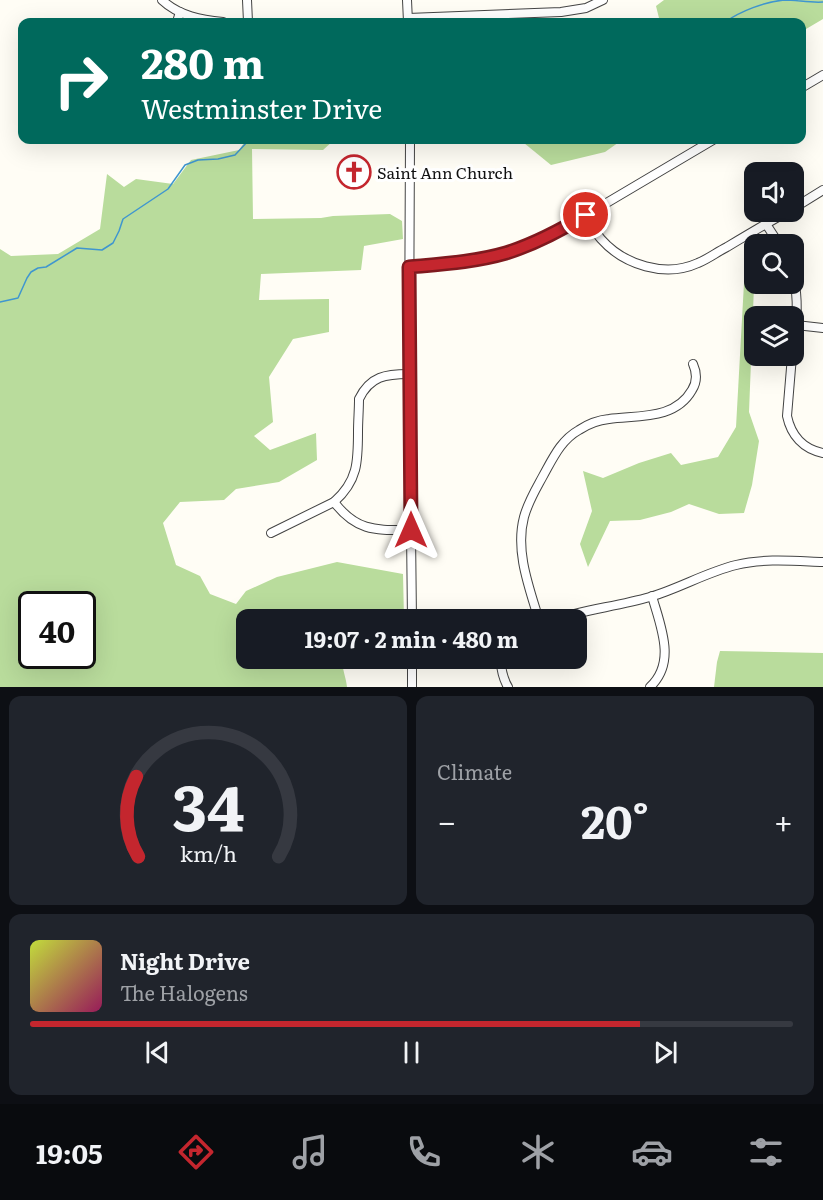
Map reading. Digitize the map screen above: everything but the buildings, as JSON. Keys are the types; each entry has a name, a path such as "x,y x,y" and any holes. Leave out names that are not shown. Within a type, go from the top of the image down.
{"street":[{"path":"162,0 180,12 199,18"},
{"path":"247,0 248,18"},
{"path":"407,0 408,18"},
{"path":"446,18 561,12 586,8 603,0"},
{"path":"178,18 180,12"},
{"path":"806,85 823,75"},
{"path":"410,144 409,374 412,609"},
{"path":"409,267 467,261 507,252 548,236 706,144"},
{"path":"804,202 823,190"},
{"path":"586,215 602,240 621,257 636,264 662,269 683,268 699,263 770,222"},
{"path":"766,224 772,234"},
{"path":"804,327 823,328"},
{"path":"536,609 523,561 522,524 528,507 554,456 564,442 590,424 608,419 652,416 676,407 695,384 693,364"},
{"path":"791,366 788,422 803,444 823,453"},
{"path":"271,533 334,502 341,496 354,475 358,460 359,399 363,391 369,383 378,378 391,374 409,374"},
{"path":"334,502 354,522 367,528 411,530"},
{"path":"587,611 619,606 652,596 736,565 772,561 823,562"},
{"path":"650,687 660,673 666,648 652,596"},
{"path":"412,669 412,687"},
{"path":"501,669 508,687"}],"green space":[{"path":"664,0 823,0 823,19 806,29 806,18 659,18 656,6"},
{"path":"243,144 330,144 323,150 252,149 253,219 390,214 402,221 403,239 364,246 361,270 261,274 259,300 329,299 329,332 293,339 269,377 273,422 254,436 270,450 316,433 317,460 279,482 236,489 224,500 180,502 163,523 176,565 200,576 210,594 236,604 246,591 277,577 337,562 403,574 404,609 236,609 236,669 344,669 347,687 0,687 0,249 11,256 58,254 100,229 107,174 124,187 136,179 173,184 191,160 239,150"},
{"path":"525,144 616,144 605,152 551,165"},
{"path":"744,283 744,294 754,294 753,306 744,306 744,366 751,366 749,412 759,441 752,485 744,513 719,514 689,504 671,512 640,520 610,521 588,567 580,544 592,511 583,471 603,478 671,453 681,465 718,457 736,427"},
{"path":"720,651 823,653 823,687 714,687"}],"waterway":[{"path":"732,18 776,1 823,2"},
{"path":"0,302 18,298 27,278 38,268 46,267 77,248 102,250 113,243 123,219 168,189 185,165 198,160 235,155 245,144"}],"place":[{"name":"Saint Ann Church","path":"354,172"}],"route":[{"path":"411,530 409,267 490,257 528,245 586,215"}]}
